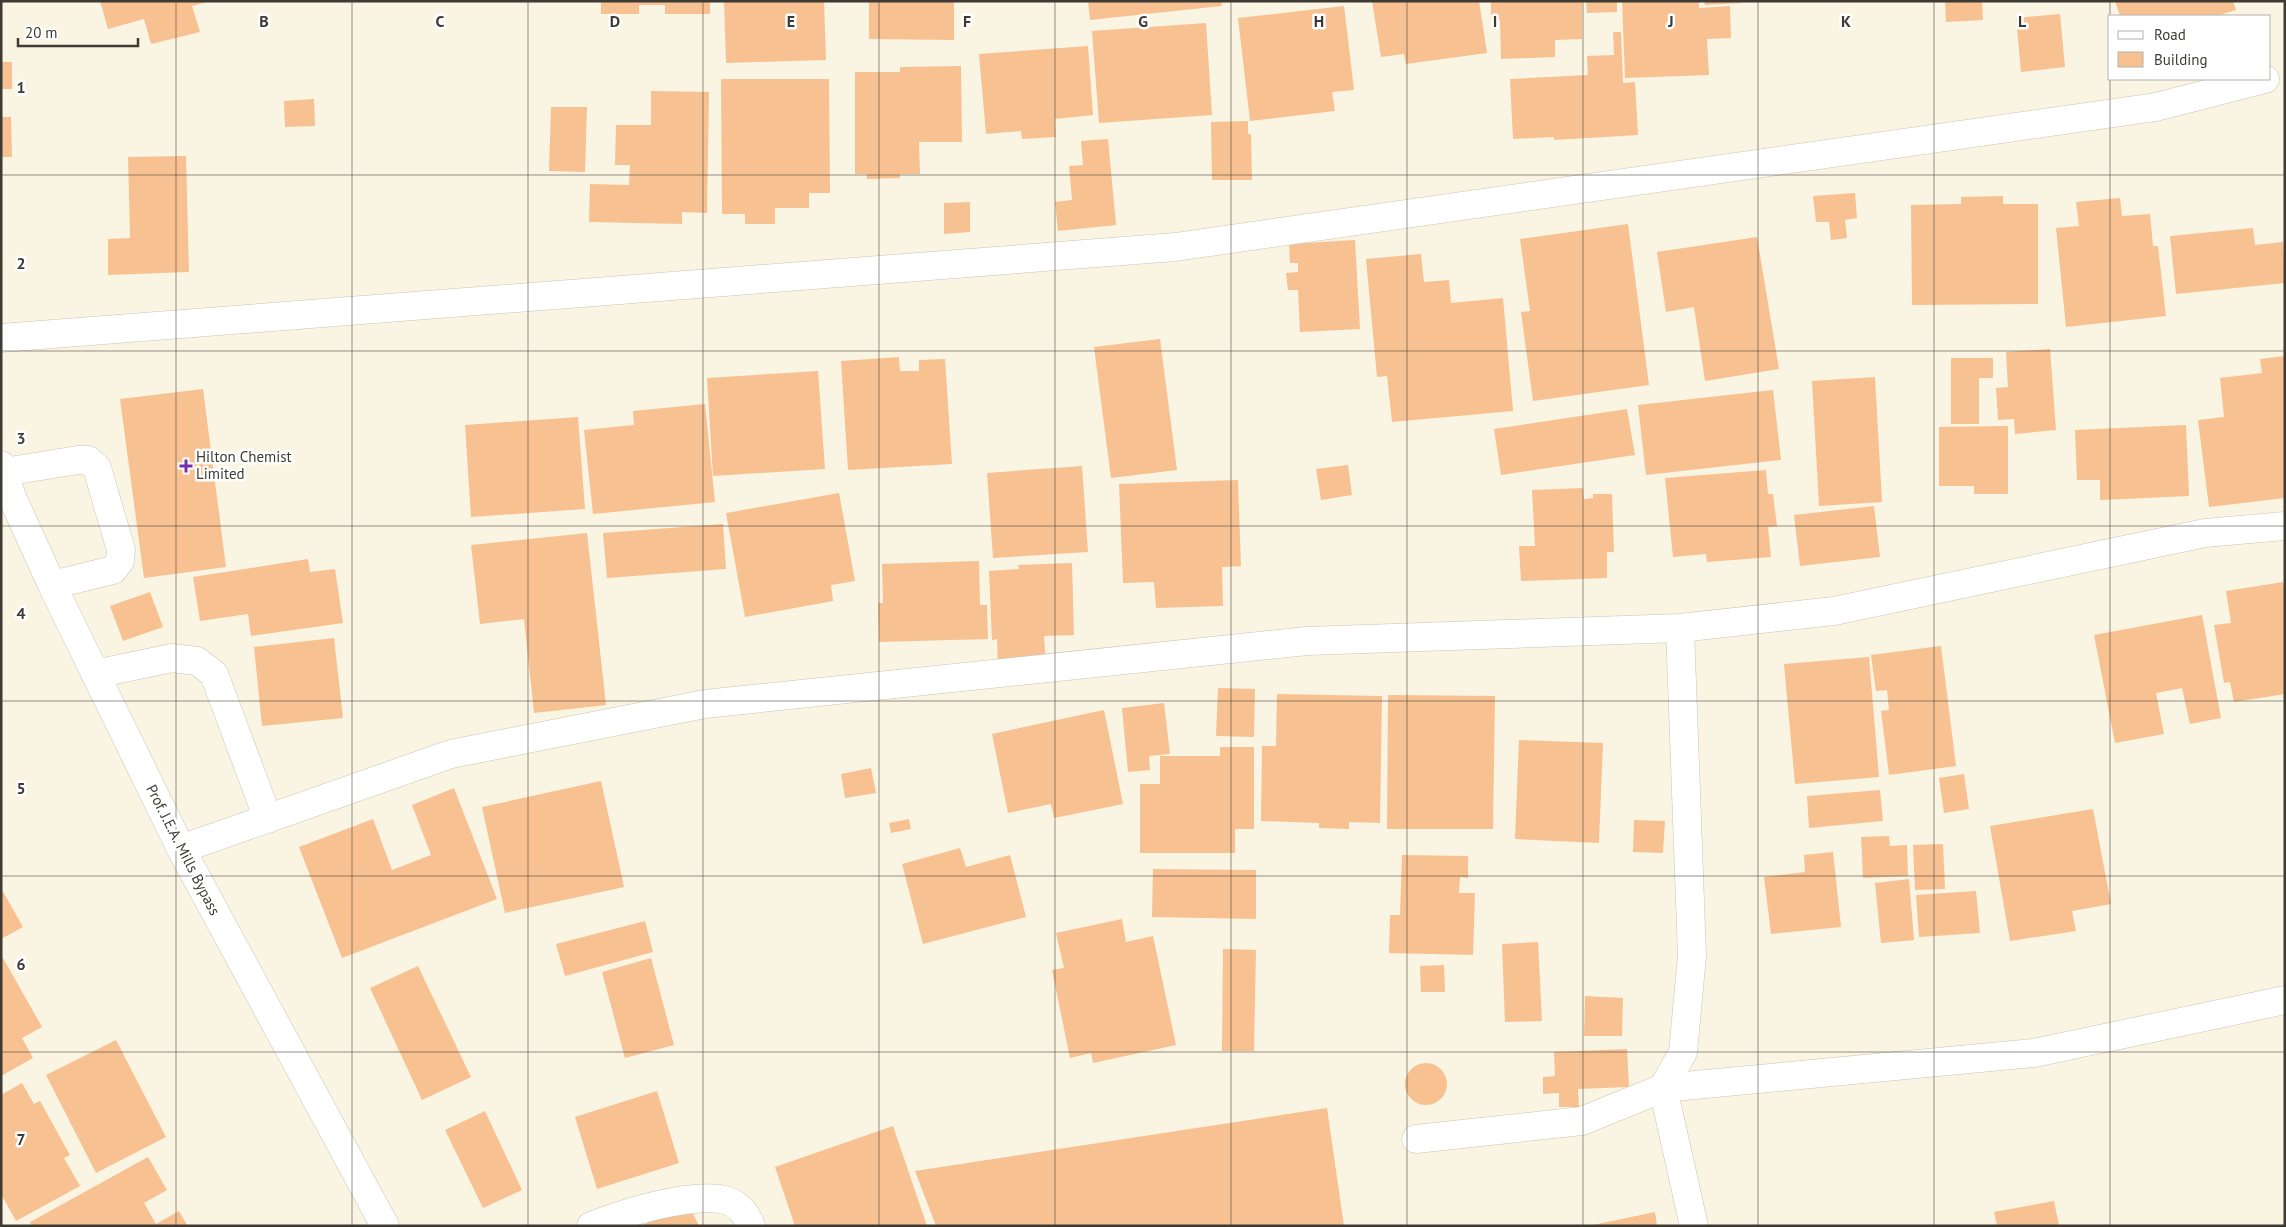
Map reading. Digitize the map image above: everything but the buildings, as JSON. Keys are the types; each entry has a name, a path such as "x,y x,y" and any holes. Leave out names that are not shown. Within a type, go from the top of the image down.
{"street":[{"path":"2271,78 2285,74"},
{"path":"1,338 1175,247 2156,107 2261,80"},
{"path":"5,484 78,460 88,460 97,468 121,550 120,562 113,570 52,585"},
{"name":"Prof. J.E.A. Mills Bypass","path":"5,484 52,585 181,849 378,1224"},
{"path":"181,849 452,754 705,704 1307,641 1680,628 1834,611 2205,533 2285,526"},
{"path":"1680,628 1692,956 1683,1052 1663,1088 1694,1226"},
{"path":"95,674 172,658 197,661 214,674 268,819"},
{"path":"1416,1139 1582,1121 1663,1088 2034,1053 2285,1000"},
{"path":"591,1226 624,1212 701,1197 727,1200 746,1213 751,1226"}],"place":[{"name":"Hilton Chemist Limited","path":"186,466"}]}
